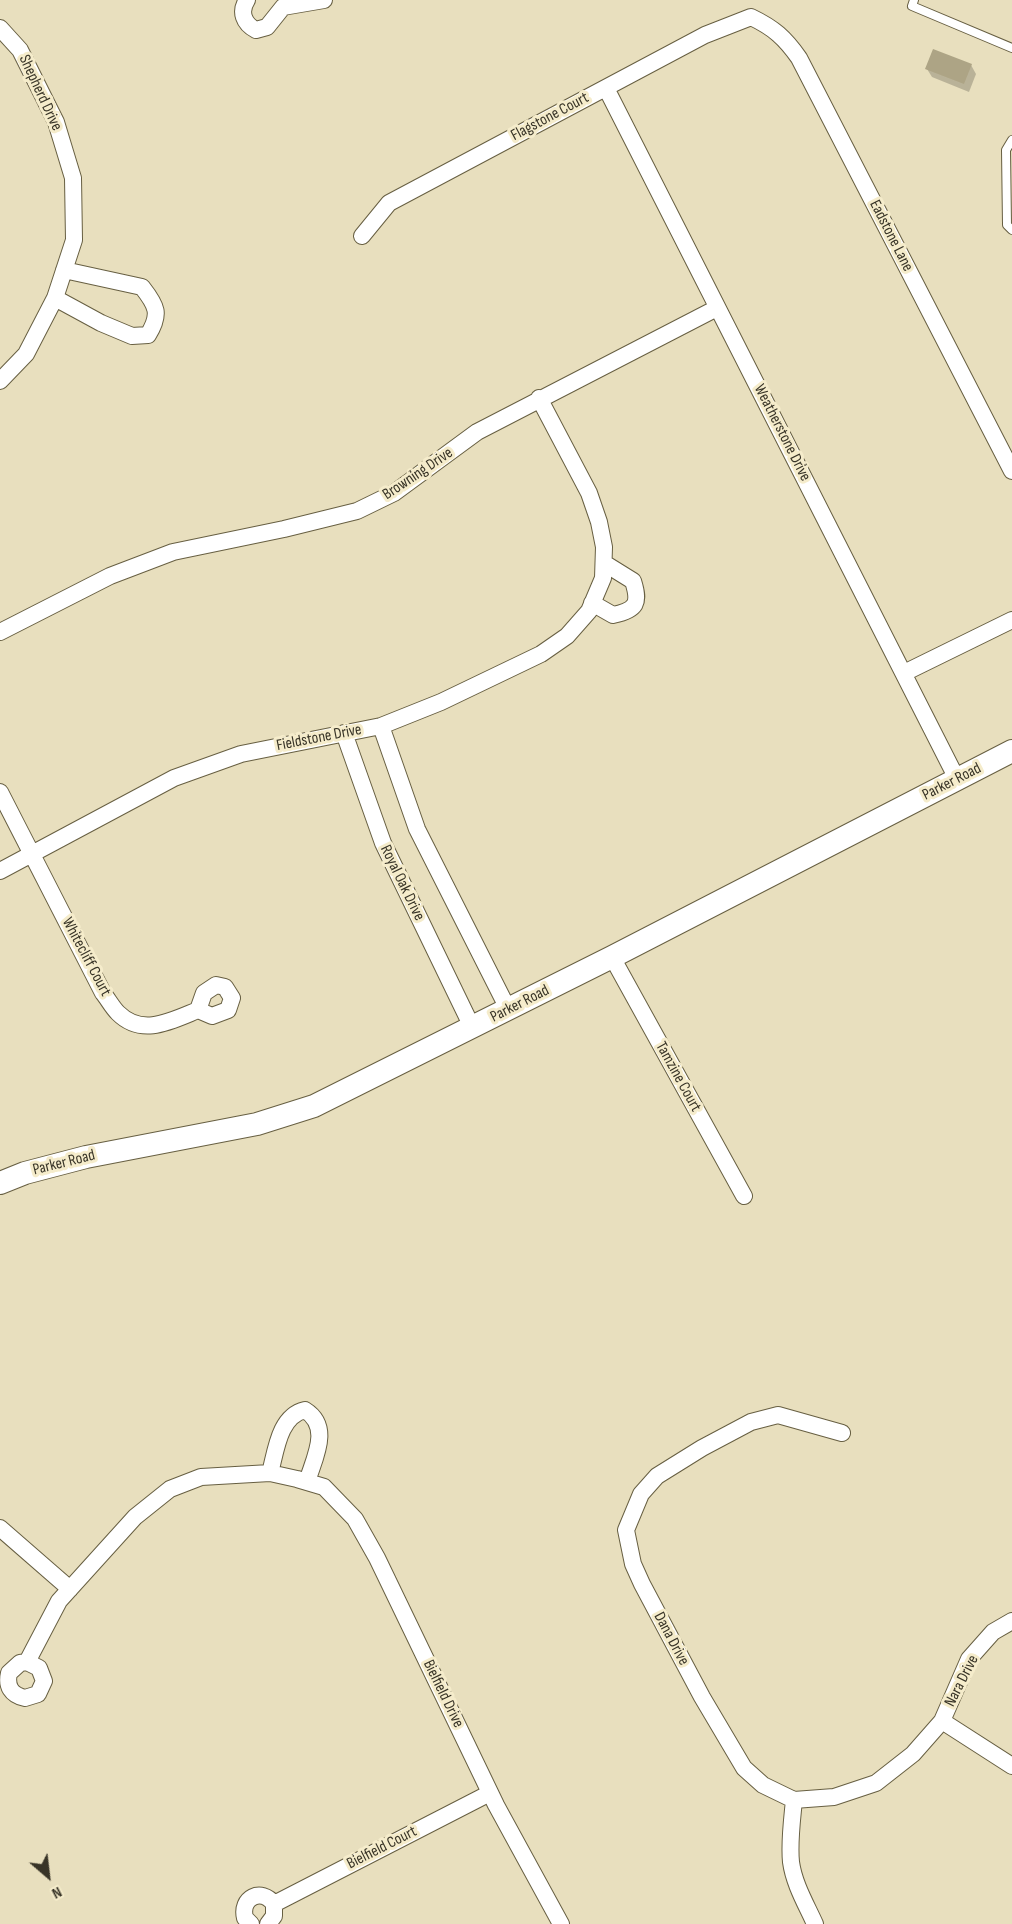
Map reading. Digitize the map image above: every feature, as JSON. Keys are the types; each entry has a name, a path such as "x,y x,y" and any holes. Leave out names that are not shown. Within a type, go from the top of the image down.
{"main road":[{"name":"Parker Road","path":"0,1183 25,1173 86,1157 257,1124 314,1106 612,957 1012,751"}],"street":[{"path":"247,0 243,11 245,19 249,26 256,30 267,27 278,4 324,0"},
{"name":"Flagstone Court","path":"362,236 389,203 705,35 751,17"},
{"name":"Eadstone Lane","path":"751,17 770,26 787,41 800,58 1012,471"},
{"name":"Shepherd Drive","path":"0,28 20,50 56,122 73,178 74,240 56,298 26,354 0,381"},
{"name":"Weatherstone Drive","path":"606,88 957,779"},
{"path":"56,298 101,323 132,336 148,335 156,321 155,307 142,288 64,270"},
{"name":"Browning Drive","path":"0,632 110,576 173,552 357,511 394,493 477,432 717,308"},
{"name":"Fieldstone Drive","path":"0,871 174,778 241,754 381,726 441,702 541,654 567,636 589,611 603,578 604,547 599,522 589,493 539,398"},
{"path":"592,603 613,615 629,610 638,596 633,581 603,563"},
{"path":"904,674 1012,620"},
{"path":"381,726 417,829 508,1009"},
{"name":"Royal Oak Drive","path":"344,733 383,843 472,1027"},
{"name":"Whitecliff Court","path":"0,792 103,993 118,1013 139,1026 163,1025 198,1010"},
{"name":"Tamzine Court","path":"612,957 744,1196"},
{"path":"270,1473 287,1420 296,1412 305,1410 313,1415 318,1425 320,1440 307,1482"},
{"name":"Dana Drive","path":"794,1800 763,1785 744,1768 702,1698 642,1584 633,1564 626,1530 641,1494 657,1476 702,1448 751,1422 778,1415 842,1433"},
{"name":"Bielfield Drive","path":"27,1662 59,1601 135,1517 170,1489 201,1477 270,1473 324,1487 355,1519 377,1558 490,1793 561,1924"},
{"path":"0,1528 70,1589"},
{"name":"Nara Drive","path":"942,1721 969,1659 993,1632 1012,1622"},
{"path":"815,1924 798,1888 791,1863 790,1838 794,1800 834,1797 876,1783 913,1754 942,1721 1012,1766"},
{"name":"Bielfield Court","path":"274,1904 490,1793"},
{"path":"251,1924 243,1912 247,1900 258,1895 265,1896 274,1904 274,1916 268,1924"}],"lane":[{"path":"914,0 912,6 1012,48"},
{"path":"1012,140 1006,150 1007,225 1012,230"}],"building":[{"path":"933,49 972,64 964,84 925,69"}]}
